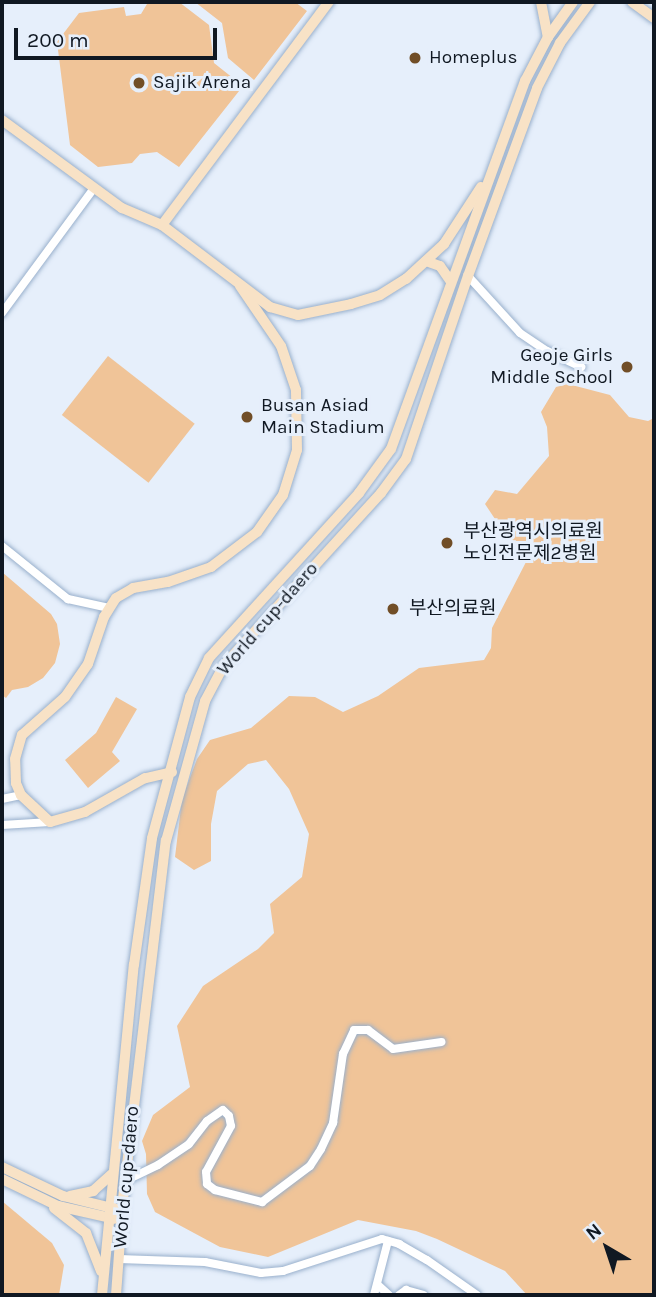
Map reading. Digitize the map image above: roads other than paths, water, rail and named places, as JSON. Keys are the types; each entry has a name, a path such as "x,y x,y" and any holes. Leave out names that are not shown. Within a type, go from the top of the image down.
{"main road":[{"path":"162,225 329,2"},
{"path":"541,2 548,37"},
{"name":"World cup-daero","path":"102,1295 134,964 152,838 190,697 209,658 359,493 385,459 525,81 548,37 573,2"},
{"name":"World cup-daero","path":"116,1295 125,1181 166,841 205,701 224,665 381,493 406,459 468,276 537,88 560,43 590,2"},
{"path":"632,2 654,18"},
{"path":"2,120 122,208 162,225 270,307 298,314 351,304 380,295 406,279 461,223 494,167"},
{"path":"426,261 440,265 450,282"},
{"path":"184,772 168,772 145,778 85,812 50,822 21,795 15,772 17,746 31,726 53,708 77,682 96,647 108,607 124,592 133,588 168,582 211,567 246,542 275,508 295,464 299,431 296,390 281,346 240,286"},
{"path":"2,1167 63,1196 109,1213"},
{"path":"63,1196 93,1191 112,1174"},
{"path":"2,1180 40,1199 86,1233 103,1278"},
{"path":"40,1199 122,1215"}],"street":[{"path":"2,313 94,188"},
{"path":"468,276 520,333 580,367"},
{"path":"2,546 68,599 108,607"},
{"path":"2,799 21,795"},
{"path":"2,825 50,822"},
{"path":"125,1181 158,1165 189,1144 207,1122 223,1110 229,1116 231,1126 206,1172 207,1184 215,1190 262,1202 310,1166 321,1149 333,1123 343,1054 354,1030 368,1030 393,1049 441,1042"},
{"path":"119,1259 205,1262 261,1273 308,1264 363,1243 388,1241 428,1260 477,1295"},
{"path":"374,1295 379,1286 388,1241"},
{"path":"379,1286 389,1295"},
{"path":"399,1295 406,1290 423,1295"}],"place":[{"name":"Homeplus","path":"415,58"},
{"name":"Sajik Arena","path":"139,83"},
{"name":"Geoje Girls Middle School","path":"627,367"},
{"name":"Busan Asiad Main Stadium","path":"247,417"},
{"name":"부산광역시의료원 노인전문제2병원","path":"447,543"},
{"name":"부산의료원","path":"393,609"}]}
